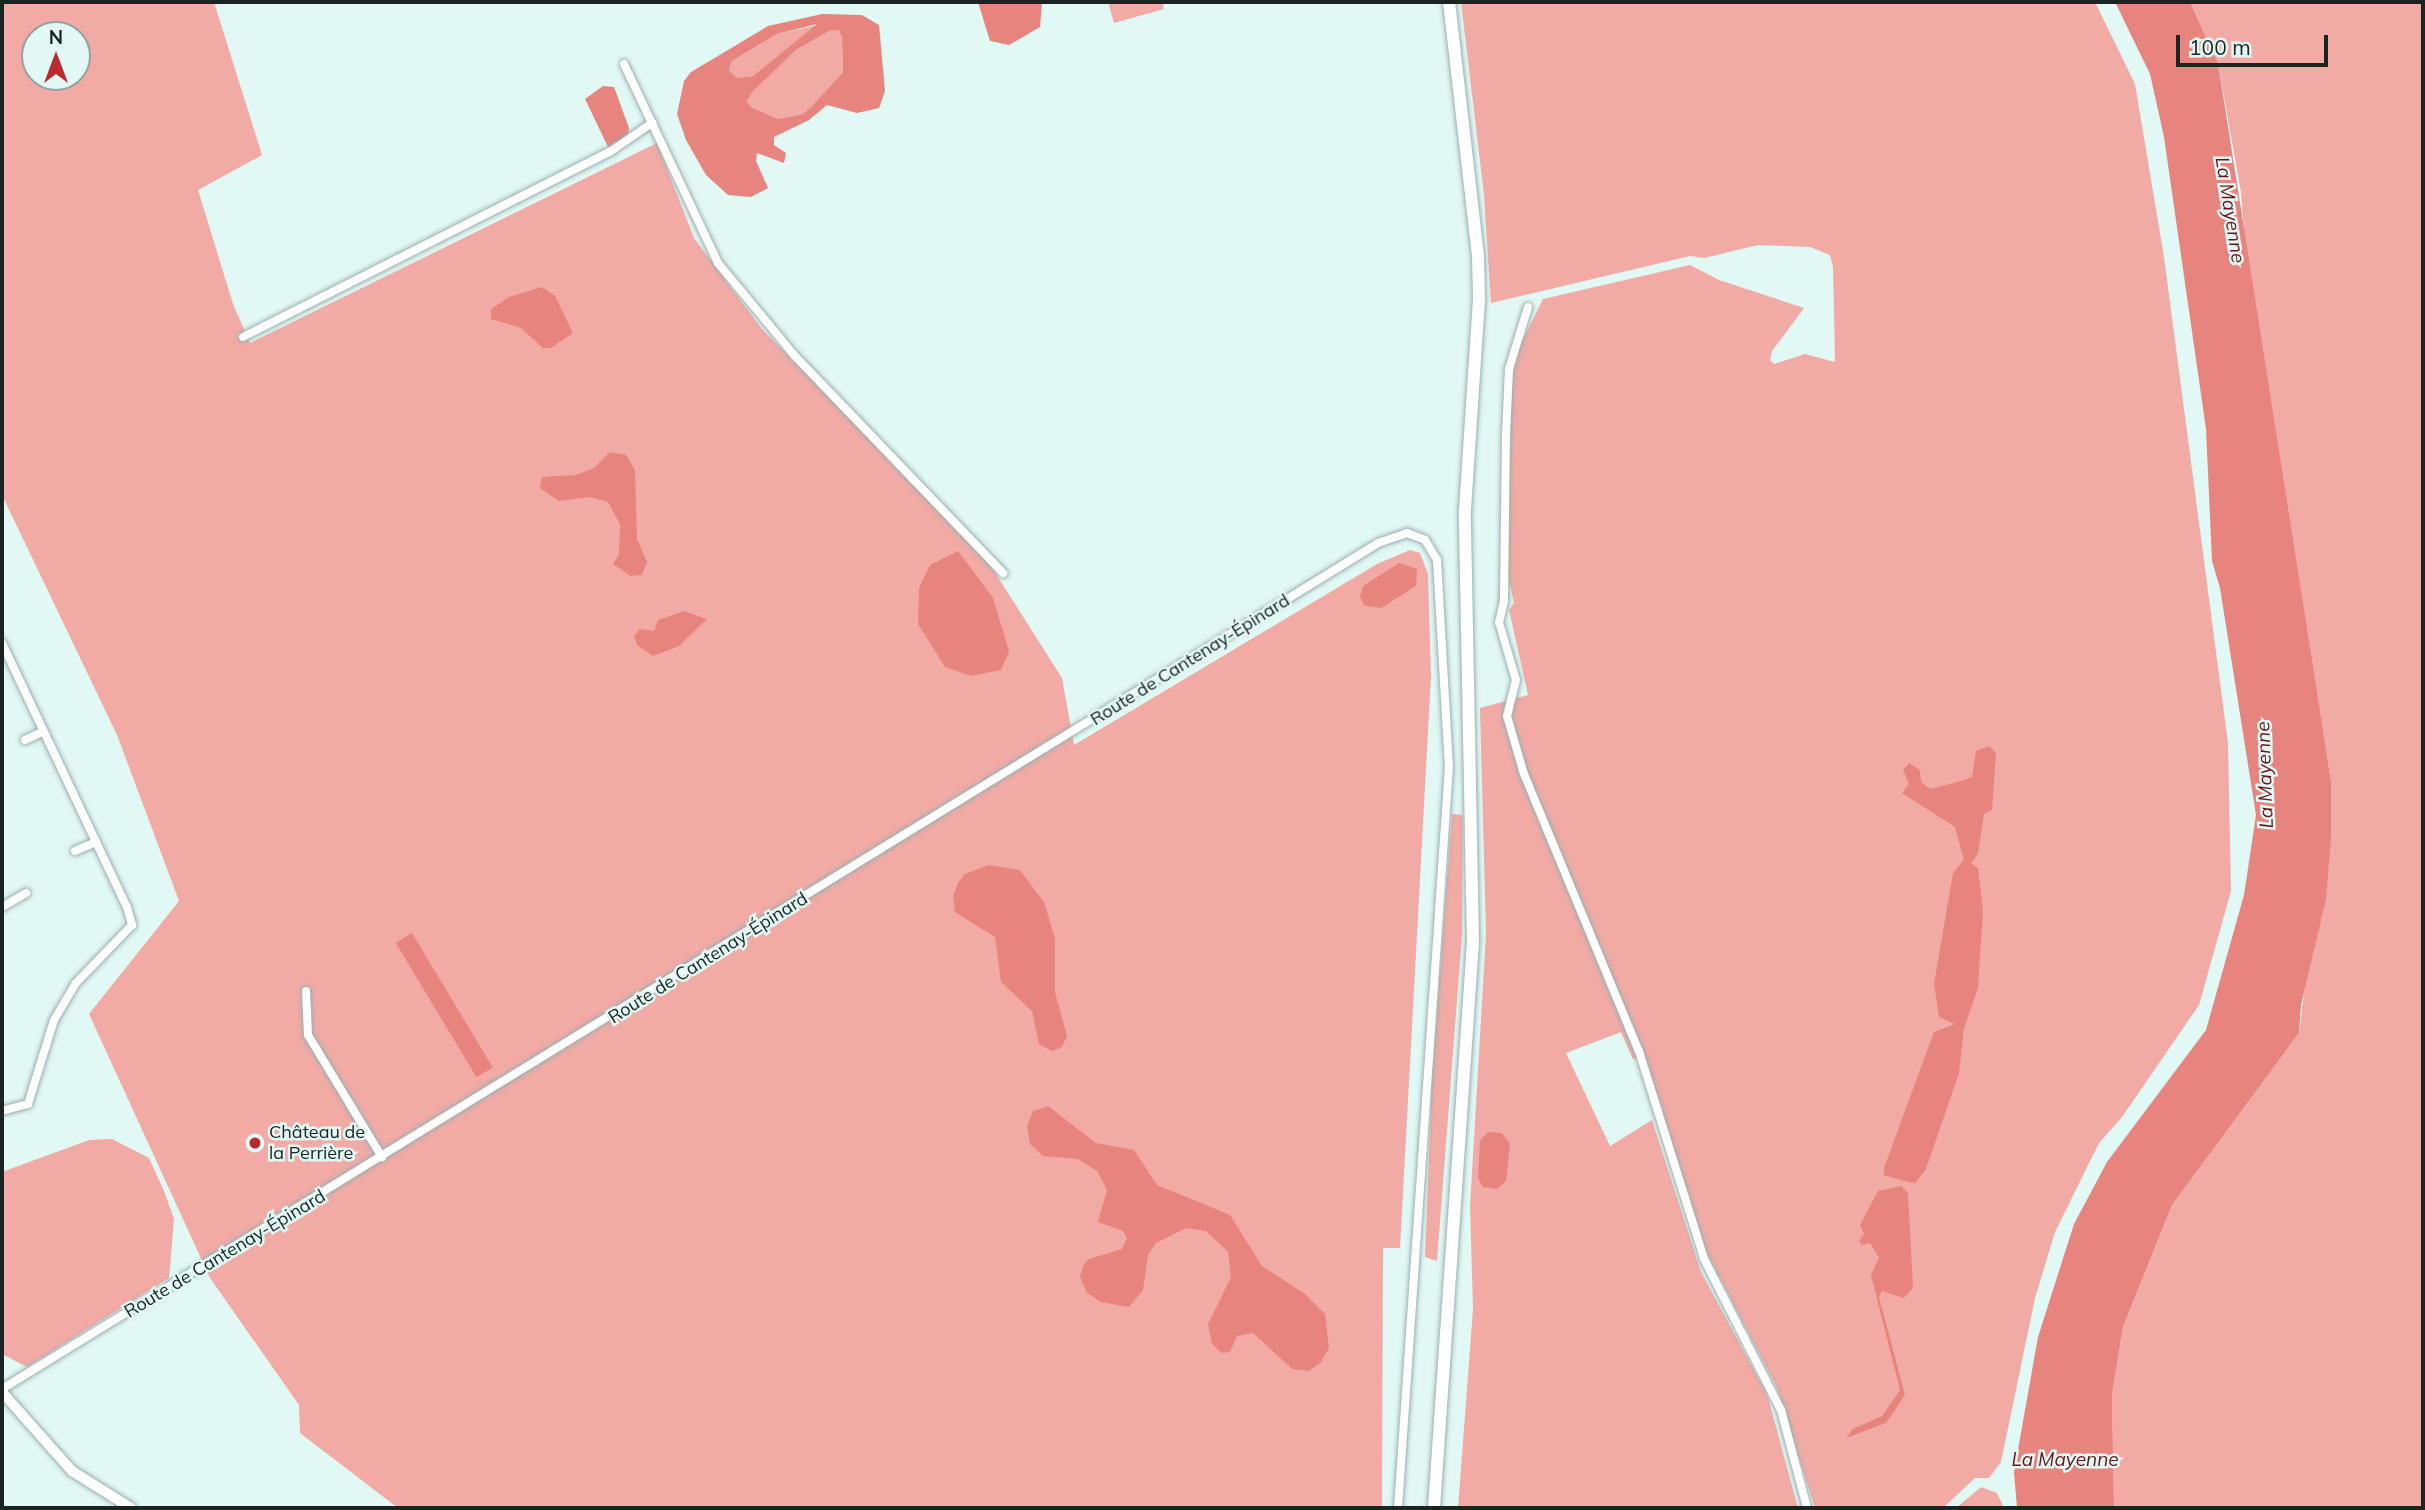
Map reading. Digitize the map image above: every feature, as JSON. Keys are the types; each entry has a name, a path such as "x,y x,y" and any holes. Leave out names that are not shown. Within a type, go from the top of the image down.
{"main road":[{"path":"1434,1508 1473,942 1465,523 1479,299 1478,256 1449,2"}],"street":[{"path":"624,64 718,263 795,356 1003,573"},
{"path":"243,337 611,150 652,124"},
{"path":"1528,307 1509,369 1504,601 1499,622 1516,680 1507,716 1524,774 1639,1051 1704,1259 1781,1410 1808,1508"},
{"name":"Route de Cantenay-Épinard","path":"2,1390 1378,543 1415,534 1426,540 1437,560 1449,766 1398,1508"},
{"path":"2,643 132,925 76,983 54,1020 28,1104 2,1111"},
{"path":"25,740 43,732"},
{"path":"75,851 96,842"},
{"path":"2,907 26,893"},
{"path":"306,991 308,1035 382,1157"},
{"path":"2,1390 54,1454 92,1485 131,1508"}],"shaded area":[{"path":"2,2 214,2 262,155 198,190 233,304 250,343 657,143 694,238 762,329 982,552 1062,678 1074,745 1377,564 1410,550 1420,553 1428,574 1431,676 1400,1248 1383,1248 1382,1508 398,1508 300,1433 299,1405 210,1278 89,1014 179,901 117,735 2,495"},
{"path":"1108,2 1162,2 1164,9 1114,23"},
{"path":"1461,2 2095,2 2135,84 2164,257 2228,743 2231,891 2199,1005 2122,1117 2099,1143 2055,1232 2035,1298 2001,1462 1989,1478 1975,1478 1943,1508 1815,1508 1777,1388 1700,1240 1642,1057 1633,1059 1621,1032 1566,1053 1610,1146 1652,1120 1701,1272 1767,1394 1798,1508 1458,1508 1473,1309 1470,1206 1486,934 1480,708 1528,695 1509,610 1514,603 1508,576 1508,434 1515,355 1543,299 1690,265 1719,280 1804,308 1772,351 1770,360 1774,364 1805,354 1835,362 1833,267 1830,255 1810,247 1758,245 1704,258 1690,256 1491,303 1484,195"},
{"path":"2190,2 2423,2 2423,1508 2114,1508 2112,1395 2123,1327 2172,1205 2299,1033 2331,781 2246,258 2241,192 2218,63"},
{"path":"818,25 753,76 737,78 729,70 732,61 777,34"},
{"path":"831,30 839,30 842,40 843,72 811,107 803,114 778,119 751,107 747,101 751,92 796,50"},
{"path":"1452,814 1462,815 1463,823 1462,935 1437,1261 1425,1257 1432,1078"},
{"path":"112,1139 149,1158 164,1191 174,1219 169,1278 27,1367 2,1354 2,1172 89,1140"},
{"path":"1981,1487 1997,1493 2004,1508 1956,1508"}],"water":[{"path":"978,2 1042,2 1040,27 1009,45 990,41"},
{"name":"La Mayenne","path":"2115,2 2190,2 2218,63 2331,781 2331,839 2326,899 2301,1005 2299,1033 2172,1205 2123,1327 2112,1395 2114,1508 2017,1508 2014,1472 2038,1337 2074,1224 2107,1162 2206,1030 2244,895 2256,815 2220,588 2212,561 2206,429 2164,137 2150,74"},
{"path":"822,14 862,15 879,25 885,91 879,108 857,113 827,105 809,120 774,137 774,145 786,153 784,163 757,153 756,161 768,188 751,197 728,195 706,175 686,140 677,114 684,81 691,72 768,26","holes":["817,24 753,76 737,78 729,70 732,61 777,34","831,30 839,30 842,39 843,72 811,107 803,114 778,119 751,107 747,101 752,92 796,50"]},
{"path":"603,86 614,87 629,128 628,136 609,149 585,99"},
{"path":"542,287 555,296 573,333 551,348 543,348 521,328 491,319 491,309 509,297"},
{"path":"610,452 626,455 635,470 637,539 647,562 642,575 630,576 613,564 619,555 620,524 608,502 590,497 559,501 540,488 542,477 576,475 594,468"},
{"path":"958,551 993,598 1009,651 1001,670 971,676 945,667 918,624 919,588 930,565"},
{"path":"1399,563 1417,569 1416,586 1381,608 1365,606 1360,597 1363,586"},
{"path":"684,611 707,619 679,646 653,656 637,645 634,636 640,629 654,631 658,620"},
{"path":"1989,746 1996,753 1992,810 1984,814 1978,854 1971,863 1978,868 1983,911 1978,988 1964,1028 1959,1073 1926,1169 1915,1183 1908,1182 1884,1175 1884,1168 1934,1032 1955,1024 1939,1017 1934,984 1953,873 1964,860 1955,827 1902,793 1909,784 1903,770 1909,763 1920,770 1921,782 1930,789 1961,781 1972,777 1976,751"},
{"path":"989,865 1020,870 1044,902 1055,939 1055,992 1067,1036 1062,1047 1052,1051 1039,1044 1032,1011 1001,982 995,937 955,912 953,896 958,883 965,874"},
{"path":"412,933 493,1068 477,1077 396,943"},
{"path":"1048,1106 1096,1143 1134,1150 1157,1185 1230,1215 1262,1266 1305,1294 1325,1314 1329,1348 1321,1362 1309,1371 1292,1369 1253,1333 1237,1336 1230,1352 1222,1353 1212,1344 1208,1324 1231,1277 1228,1252 1206,1231 1186,1228 1156,1243 1148,1255 1143,1290 1129,1307 1101,1302 1087,1293 1080,1277 1084,1264 1089,1259 1122,1249 1127,1238 1123,1231 1098,1222 1107,1190 1097,1171 1078,1159 1043,1156 1030,1144 1027,1127 1033,1111"},
{"path":"1488,1132 1502,1133 1510,1144 1506,1181 1497,1189 1483,1187 1478,1178 1480,1141"},
{"path":"1901,1186 1908,1193 1913,1288 1904,1298 1882,1291 1879,1297 1905,1395 1886,1423 1846,1438 1853,1429 1882,1416 1900,1390 1871,1275 1879,1258 1870,1243 1862,1245 1859,1241 1864,1234 1860,1225 1878,1191"}],"place":[{"name":"Château de la Perrière","path":"255,1143"}]}
